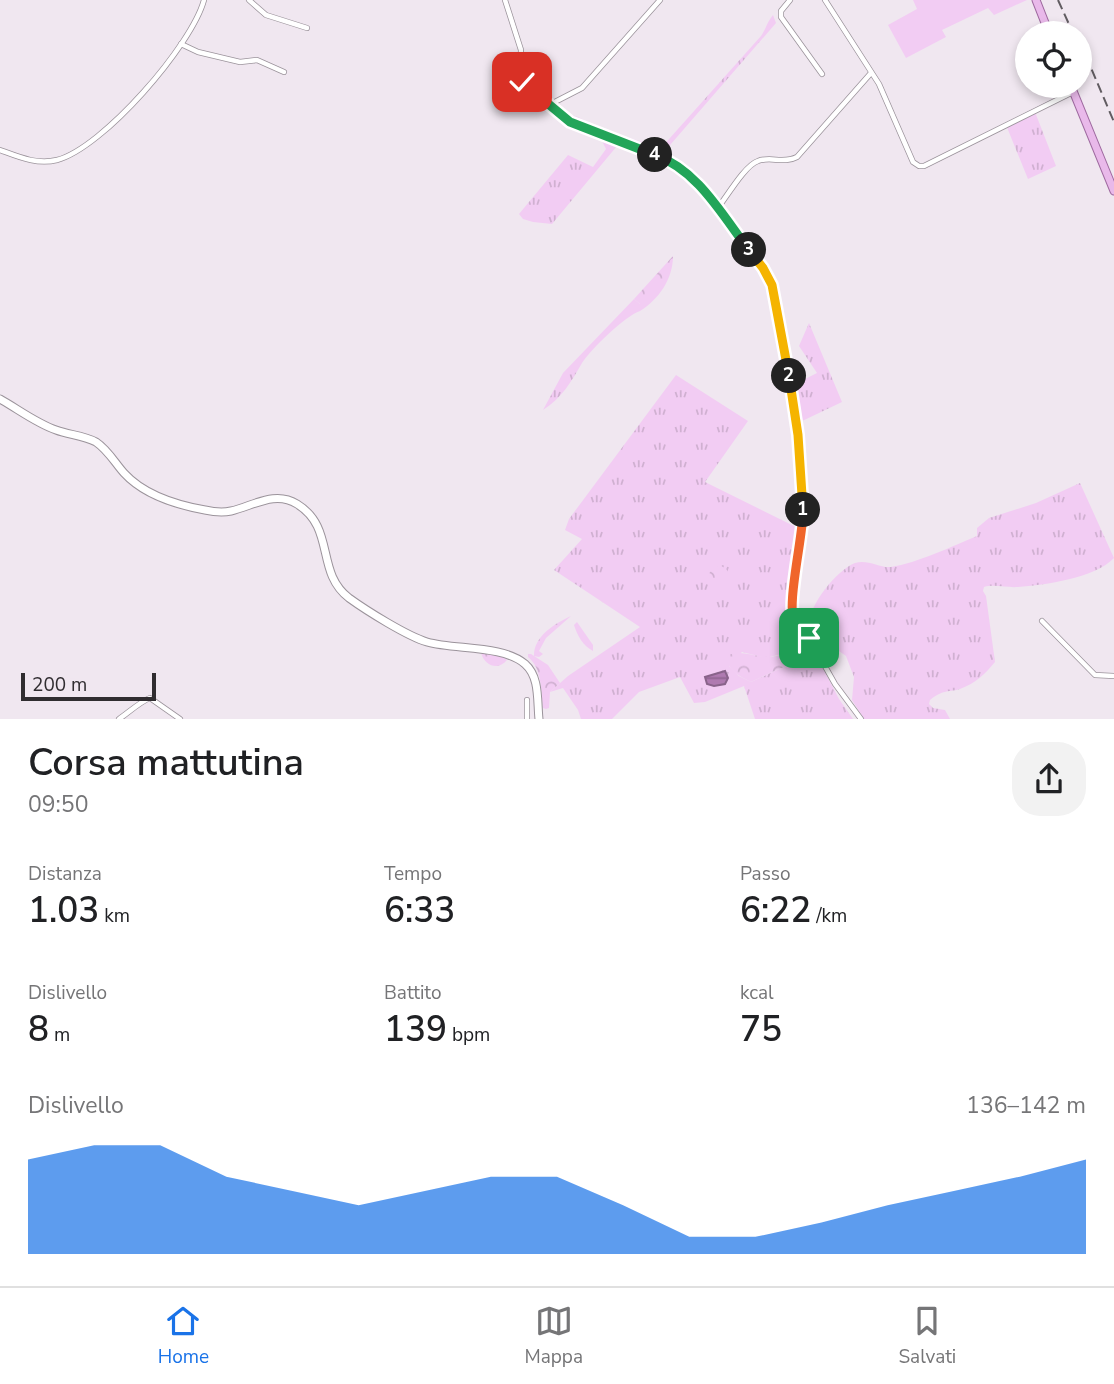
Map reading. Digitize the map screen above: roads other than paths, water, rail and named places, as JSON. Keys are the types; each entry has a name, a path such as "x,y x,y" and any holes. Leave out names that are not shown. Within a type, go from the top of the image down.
{"main road":[{"path":"1035,0 1044,21"},
{"path":"1076,98 1114,191"},
{"path":"0,399 57,431 86,437 99,444 142,489 168,500 216,512 231,511 275,498 295,502 309,513 320,529 331,578 349,597 428,643 501,654 524,663 535,680 539,719"}],"street":[{"path":"0,150 27,160 44,162 76,151 128,109 181,44 200,14 204,0"},
{"path":"249,0 266,15 307,28"},
{"path":"505,0 521,50 522,82 570,122 660,156 678,166 700,185 763,268 772,285 798,435 803,504 804,524 793,593 794,625 809,638 835,684 861,719"},
{"path":"549,105 582,88 660,0"},
{"path":"790,0 781,11 780,17 822,74"},
{"path":"825,0 879,84 913,162 919,166 924,166 1055,98"},
{"path":"181,44 198,52 240,62 257,60 284,72"},
{"path":"718,209 748,168 757,161 792,160 797,157 871,73"},
{"path":"1042,621 1095,675 1114,676"},
{"path":"119,719 150,698 180,719"},
{"path":"527,700 527,719"}],"railway":[{"path":"1058,0 1068,21"},
{"path":"1092,70 1114,122"}]}
